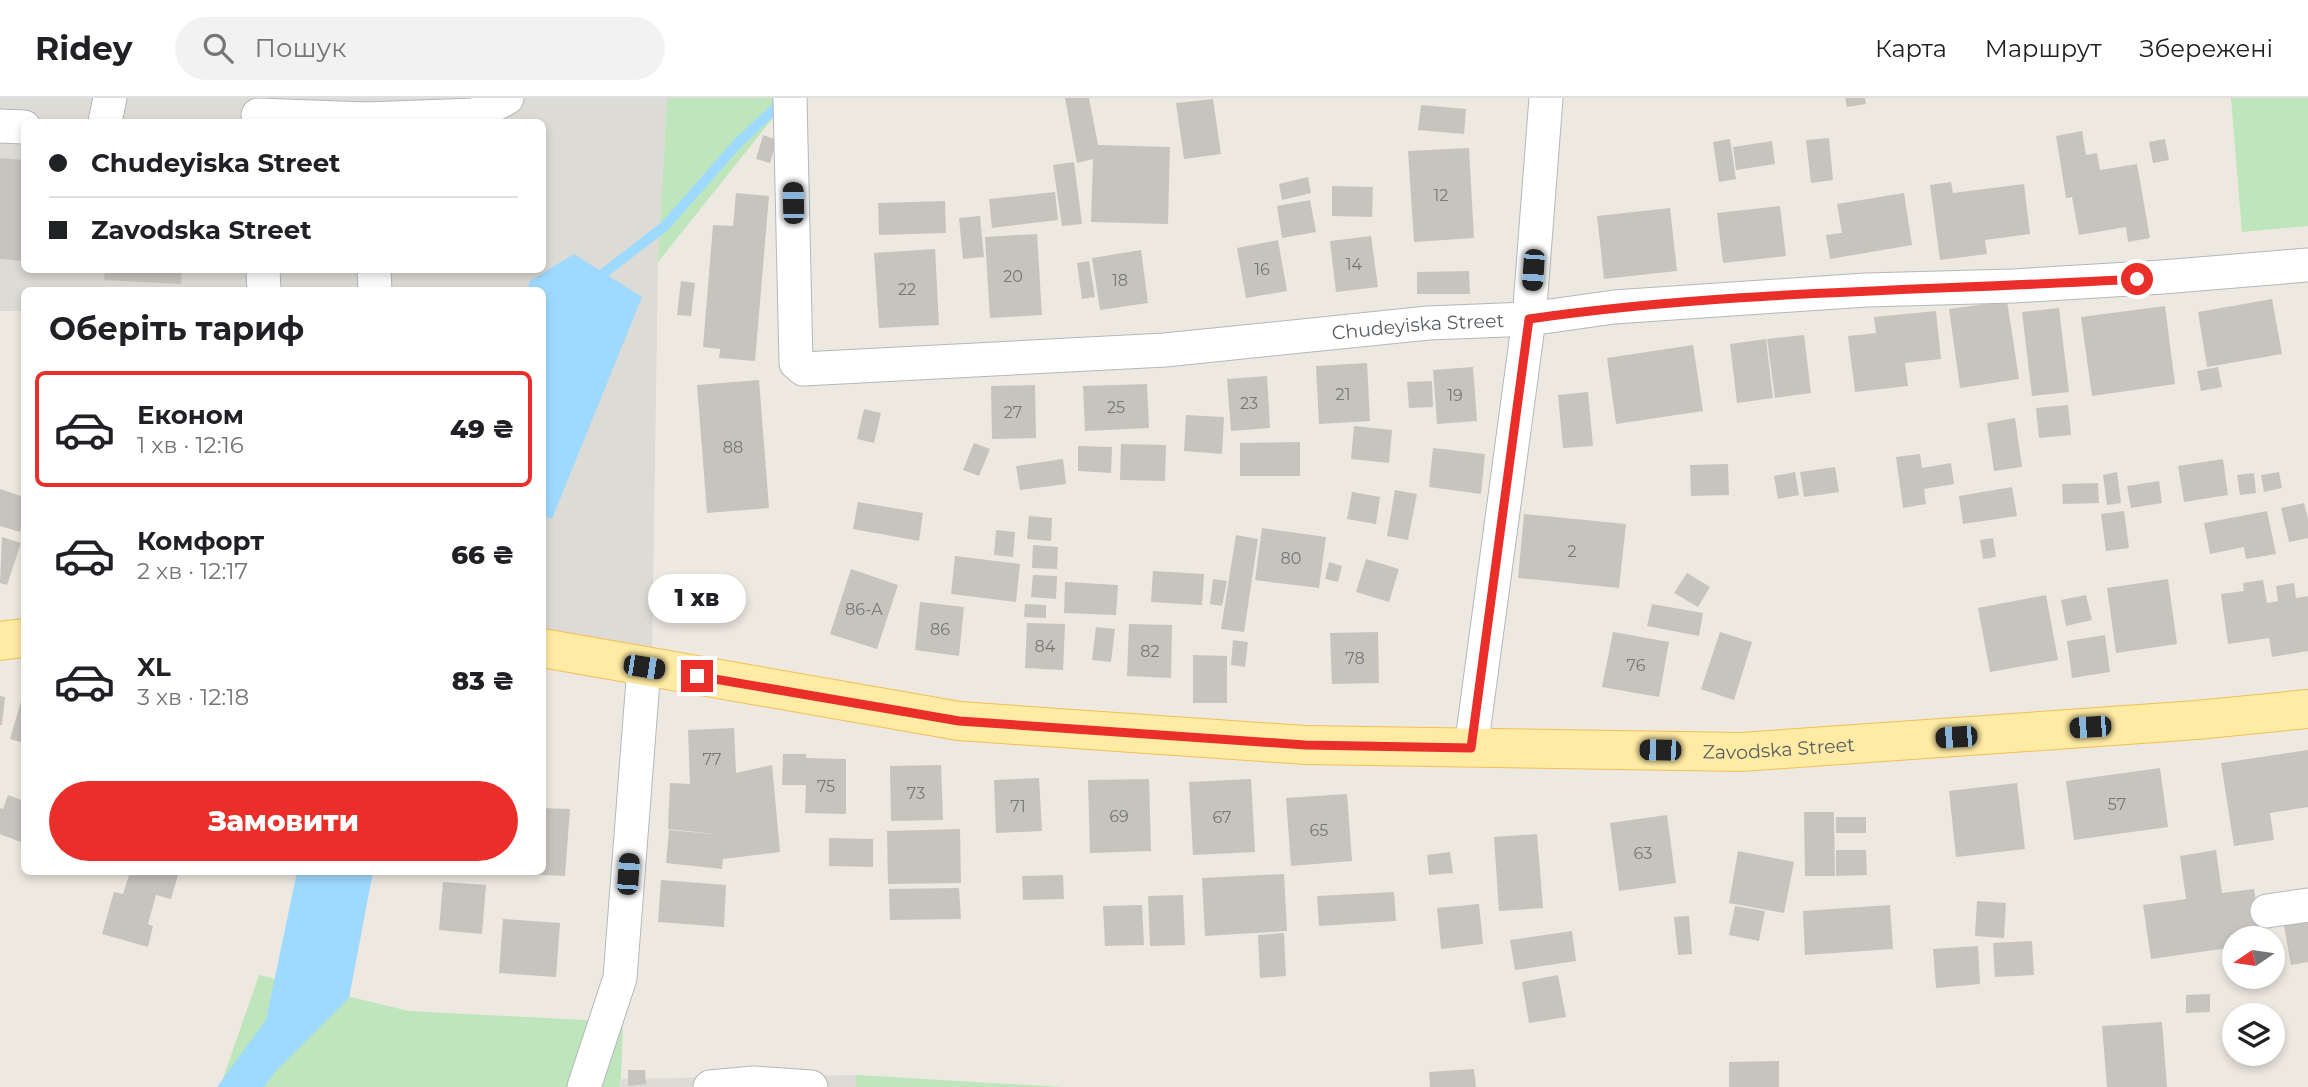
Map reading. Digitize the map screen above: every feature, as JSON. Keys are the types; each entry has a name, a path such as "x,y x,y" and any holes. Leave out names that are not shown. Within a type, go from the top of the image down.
{"main road":[{"path":"0,641 21,638"},
{"name":"Zavodska Street","path":"546,650 959,721 1305,745 1741,751 2183,721 2308,709"}],"street":[{"path":"106,119 110,98"},
{"path":"402,119 475,115 507,98"},
{"name":"Chudeyiska Street","path":"790,98 796,363 803,369 1165,350 1428,323 1529,319 1614,307 1867,290 2013,286 2162,277 2308,265"},
{"path":"1471,748 1529,319 1546,98"},
{"path":"258,112 342,119"},
{"path":"0,126 21,127"},
{"path":"584,1087 620,978 644,667"},
{"path":"2267,911 2308,905"},
{"path":"710,1087 754,1083 811,1087"}],"shaded area":[{"path":"0,98 667,98 658,262 652,661 546,644 546,287 21,287 21,311 0,311"},
{"path":"856,1075 856,1087 619,1087 622,1079"}],"green space":[{"path":"667,98 789,98 658,262"},
{"path":"2231,98 2308,98 2308,226 2242,232"},
{"path":"259,975 409,1011 623,1022 619,1087 220,1087"},
{"path":"856,1075 1062,1087 856,1087"}],"water":[{"path":"574,254 642,297 552,519 546,517 546,287 528,287 530,281"},
{"path":"296,875 372,875 349,998 275,1072 264,1087 217,1087 266,1020"}],"building":[{"path":"1065,98 1089,98 1098,145 1170,147 1168,224 1091,222 1093,159 1077,163"},
{"path":"1845,98 1865,98 1866,104 1847,107"},
{"path":"1213,99 1221,154 1184,159 1176,103"},
{"path":"1421,105 1466,109 1464,134 1418,130"},
{"path":"2082,131 2086,155 2097,153 2100,170 2137,164 2150,238 2128,242 2126,227 2079,235 2072,197 2066,198 2056,136"},
{"path":"763,135 777,140 770,163 756,159"},
{"path":"1829,138 1833,180 1811,183 1806,140"},
{"path":"1730,139 1736,179 1719,182 1713,142"},
{"path":"2165,139 2169,160 2153,163 2149,142"},
{"path":"1772,141 1775,164 1736,170 1733,147"},
{"path":"1469,148 1474,238 1414,242 1408,151"},
{"path":"0,158 21,160 21,261 0,259"},
{"path":"1074,162 1082,224 1062,226 1053,165"},
{"path":"1308,177 1311,193 1282,200 1279,184"},
{"path":"1951,182 1953,193 2024,184 2030,234 1985,240 1987,254 1940,260 1930,185"},
{"path":"1332,186 1373,187 1372,217 1332,216"},
{"path":"1055,192 1058,220 992,228 989,199"},
{"path":"736,193 769,196 755,361 719,358 720,349 703,347 713,225 733,226"},
{"path":"1904,193 1912,245 1830,259 1826,235 1842,233 1837,204"},
{"path":"1310,200 1316,232 1282,238 1277,206"},
{"path":"945,201 946,233 879,235 878,203"},
{"path":"1780,206 1786,256 1723,263 1717,213"},
{"path":"1670,208 1677,271 1604,279 1597,216"},
{"path":"980,216 984,257 963,259 959,218"},
{"path":"1037,234 1042,315 990,318 985,237"},
{"path":"1371,236 1378,287 1336,292 1330,241"},
{"path":"1278,240 1287,291 1246,298 1237,248"},
{"path":"935,249 939,325 879,328 874,253"},
{"path":"1141,250 1148,303 1100,310 1092,258"},
{"path":"1089,261 1095,297 1082,299 1077,263"},
{"path":"1469,271 1470,294 1417,294 1417,272"},
{"path":"105,273 182,273 181,284 104,280"},
{"path":"681,281 695,283 691,316 677,315"},
{"path":"2272,299 2282,354 2207,367 2198,312"},
{"path":"2007,301 2019,379 1960,388 1949,309"},
{"path":"2165,306 2175,384 2092,396 2081,317"},
{"path":"2059,308 2069,392 2032,396 2022,312"},
{"path":"1936,311 1941,359 1905,363 1908,386 1855,392 1848,336 1876,333 1874,317"},
{"path":"1804,335 1811,393 1775,398 1767,339"},
{"path":"1766,339 1773,398 1737,403 1730,344"},
{"path":"1693,345 1703,411 1616,424 1607,358"},
{"path":"1367,363 1370,421 1319,424 1316,366"},
{"path":"1473,367 1477,421 1437,424 1433,370"},
{"path":"2218,367 2222,387 2201,391 2197,371"},
{"path":"1267,376 1270,428 1231,431 1227,379"},
{"path":"759,380 769,508 707,513 697,385"},
{"path":"1432,381 1433,407 1409,408 1407,382"},
{"path":"1147,384 1149,428 1085,431 1083,386"},
{"path":"1035,385 1036,438 992,439 991,386"},
{"path":"1588,392 1593,446 1563,448 1558,395"},
{"path":"2068,405 2071,435 2039,438 2036,408"},
{"path":"864,409 881,413 874,443 857,439"},
{"path":"1186,415 1224,417 1222,454 1184,451"},
{"path":"2015,418 2022,467 1994,471 1987,423"},
{"path":"1354,426 1392,430 1389,463 1351,459"},
{"path":"1300,442 1300,476 1240,476 1240,443"},
{"path":"974,443 990,449 979,476 963,470"},
{"path":"1121,444 1166,445 1165,481 1120,480"},
{"path":"1078,446 1112,447 1111,473 1078,471"},
{"path":"1433,448 1485,454 1481,494 1429,487"},
{"path":"1920,454 1922,468 1951,463 1954,484 1924,489 1926,504 1903,508 1896,457"},
{"path":"1063,459 1066,484 1020,490 1016,466"},
{"path":"2223,459 2228,495 2184,502 2178,466"},
{"path":"1728,464 1729,495 1691,496 1690,465"},
{"path":"1835,467 1839,492 1804,497 1800,472"},
{"path":"1795,472 1799,495 1778,499 1774,476"},
{"path":"2117,472 2121,503 2107,505 2103,475"},
{"path":"2279,472 2282,488 2264,492 2261,475"},
{"path":"2254,473 2256,493 2240,495 2237,475"},
{"path":"2159,481 2162,503 2131,508 2127,486"},
{"path":"2098,483 2099,503 2063,504 2062,484"},
{"path":"2012,487 2017,516 1963,524 1959,496"},
{"path":"0,489 21,496 21,528 20,532 0,526"},
{"path":"1395,490 1417,494 1408,540 1387,536"},
{"path":"1352,492 1380,497 1376,524 1347,519"},
{"path":"858,502 923,513 919,541 853,529"},
{"path":"2304,503 2308,518 2308,538 2289,542 2281,508"},
{"path":"2124,511 2129,548 2106,551 2101,514"},
{"path":"2267,511 2276,554 2246,559 2244,547 2210,554 2204,523"},
{"path":"1524,514 1626,524 1619,588 1518,578"},
{"path":"1029,516 1052,518 1051,541 1027,539"},
{"path":"1262,528 1326,537 1319,588 1255,580"},
{"path":"996,530 1015,532 1013,557 994,555"},
{"path":"1236,535 1258,539 1244,632 1221,629"},
{"path":"2,537 21,543 7,585 0,583"},
{"path":"1993,538 1996,557 1983,559 1980,540"},
{"path":"1033,545 1058,547 1057,569 1032,568"},
{"path":"955,556 1020,564 1016,602 951,594"},
{"path":"1366,559 1399,569 1389,602 1356,592"},
{"path":"1329,562 1342,566 1338,582 1325,579"},
{"path":"851,569 898,585 877,649 830,634"},
{"path":"1153,571 1204,574 1202,605 1151,602"},
{"path":"1687,573 1710,587 1698,607 1674,593"},
{"path":"1033,575 1057,576 1056,599 1031,597"},
{"path":"1213,579 1227,581 1222,606 1210,604"},
{"path":"2168,579 2177,644 2116,653 2107,588"},
{"path":"2263,580 2267,603 2278,601 2276,586 2294,583 2296,598 2308,596 2308,651 2272,657 2269,638 2228,644 2221,594 2244,591 2243,583"},
{"path":"1065,582 1118,585 1116,615 1064,613"},
{"path":"2046,595 2058,660 1990,672 1978,608"},
{"path":"2086,595 2092,620 2066,626 2061,600"},
{"path":"920,602 964,607 959,656 915,650"},
{"path":"1025,604 1046,605 1046,618 1024,617"},
{"path":"1652,604 1703,613 1699,636 1647,626"},
{"path":"1027,623 1065,624 1063,670 1025,668"},
{"path":"1129,624 1172,625 1171,678 1127,676"},
{"path":"1096,627 1115,629 1111,662 1092,660"},
{"path":"1378,632 1379,683 1332,684 1330,633"},
{"path":"1613,632 1669,642 1659,697 1602,687"},
{"path":"1720,632 1752,642 1734,700 1701,689"},
{"path":"2105,635 2110,672 2072,678 2067,641"},
{"path":"1233,640 1248,642 1245,667 1231,665"},
{"path":"1193,655 1227,656 1227,703 1193,703"},
{"path":"0,696 5,697 2,725 0,725"},
{"path":"21,701 21,742 10,739"},
{"path":"734,728 736,773 772,765 780,852 723,859 722,869 666,863 669,830 724,835 668,829 670,783 690,784 688,730"},
{"path":"2308,750 2308,807 2270,813 2274,840 2234,846 2221,763"},
{"path":"783,754 806,754 806,758 846,759 846,814 805,813 806,785 782,785"},
{"path":"941,765 943,820 891,821 890,766"},
{"path":"2160,768 2168,827 2074,840 2066,781"},
{"path":"1039,778 1042,831 996,833 994,780"},
{"path":"1149,779 1151,851 1090,853 1088,780"},
{"path":"1251,779 1255,852 1193,855 1189,782"},
{"path":"2017,783 2025,849 1956,857 1949,791"},
{"path":"1347,794 1352,861 1291,866 1286,798"},
{"path":"8,795 21,800 21,842 0,834 0,808 3,809"},
{"path":"546,808 570,809 565,876 544,875"},
{"path":"1804,812 1834,812 1835,876 1805,876"},
{"path":"1667,815 1676,883 1619,891 1610,823"},
{"path":"1836,817 1866,817 1866,833 1836,833"},
{"path":"960,829 961,883 888,884 887,831"},
{"path":"1537,834 1543,908 1499,911 1494,837"},
{"path":"829,838 873,839 873,867 829,866"},
{"path":"1836,850 1866,850 1867,875 1836,876"},
{"path":"2216,850 2222,893 2254,889 2259,926 2222,926 2222,949 2151,959 2143,905 2186,899 2180,856"},
{"path":"1738,851 1794,862 1784,913 1729,903"},
{"path":"1450,852 1453,873 1429,875 1427,855"},
{"path":"1284,874 1287,931 1205,936 1202,878"},
{"path":"129,875 178,875 171,899 156,895 148,924 153,926 148,947 102,934 114,892 123,894"},
{"path":"1063,875 1064,899 1023,900 1022,876"},
{"path":"661,880 726,885 724,927 658,922"},
{"path":"443,882 486,885 482,934 439,930"},
{"path":"959,888 961,919 890,920 889,889"},
{"path":"1394,892 1396,921 1319,926 1317,896"},
{"path":"1183,895 1185,945 1150,946 1148,896"},
{"path":"1977,901 2006,903 2004,938 1975,936"},
{"path":"1479,904 1483,944 1441,949 1437,908"},
{"path":"1142,905 1144,945 1105,946 1103,906"},
{"path":"1890,905 1893,949 1805,955 1803,911"},
{"path":"1735,906 1765,911 1759,941 1729,935"},
{"path":"2308,915 2308,962 2291,965 2283,920"},
{"path":"1689,916 1692,954 1678,955 1674,917"},
{"path":"503,919 560,923 556,977 499,973"},
{"path":"1572,931 1576,961 1515,970 1510,940"},
{"path":"1284,933 1286,976 1260,978 1258,935"},
{"path":"2032,941 2034,975 1995,977 1993,943"},
{"path":"1978,946 1980,984 1936,988 1933,949"},
{"path":"1558,975 1566,1017 1529,1023 1522,982"},
{"path":"2210,994 2210,1012 2186,1013 2186,995"},
{"path":"2162,1022 2167,1087 2107,1087 2102,1026"},
{"path":"1779,1061 1779,1087 1729,1087 1729,1062"},
{"path":"1474,1069 1476,1087 1430,1087 1429,1072"},
{"path":"628,1070 645,1070 646,1084 628,1086"}],"waterway":[{"path":"604,273 665,226 737,144 783,101"}],"route":[{"path":"697,676 959,721 1305,745 1471,748 1529,319 1614,307 1867,290 2137,279"}]}
